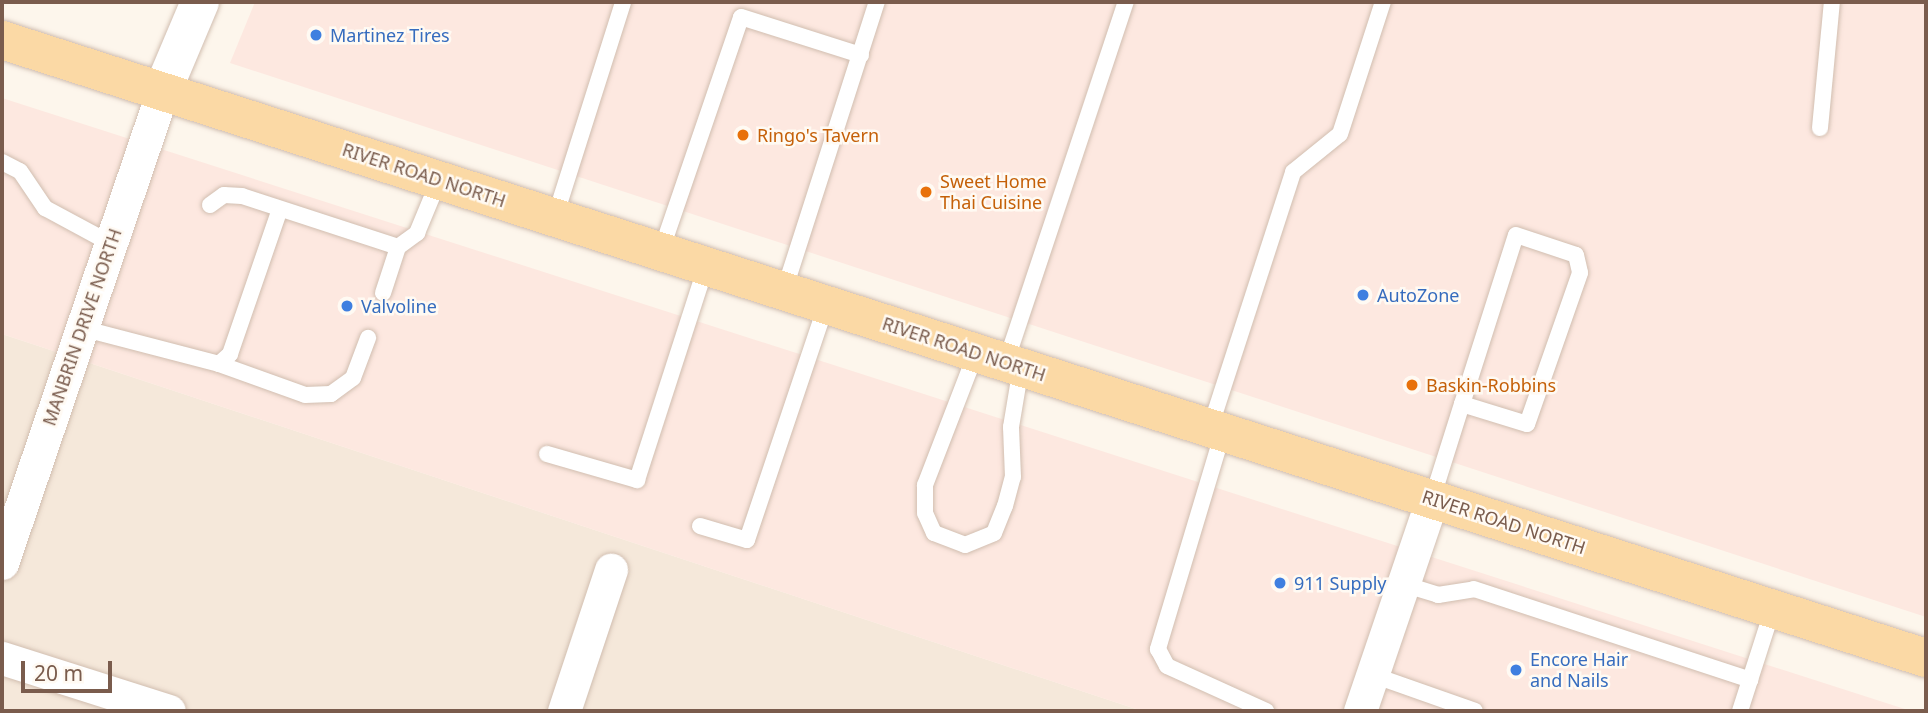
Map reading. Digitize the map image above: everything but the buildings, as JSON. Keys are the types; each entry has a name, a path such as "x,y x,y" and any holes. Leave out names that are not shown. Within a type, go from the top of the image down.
{"main road":[{"path":"162,92 200,2"},
{"name":"RIVER ROAD NORTH","path":"2,40 1926,658"}],"street":[{"name":"MANBRIN DRIVE NORTH","path":"2,563 7,530 81,328 162,92"},
{"path":"1360,711 1432,499"},
{"path":"564,711 611,570"},
{"path":"2,658 169,711"}],"lane":[{"path":"555,218 623,2"},
{"path":"784,291 877,2"},
{"path":"1001,361 1011,428 1013,477 994,533 965,545 934,533 925,513 925,485 1001,361 1126,2"},
{"path":"1266,711 1167,666 1158,649 1216,430 1293,172 1340,134 1383,2"},
{"path":"1820,128 1832,2"},
{"path":"661,251 741,17 861,55"},
{"path":"2,162 20,171 45,208 110,243"},
{"path":"383,293 398,247 417,233 439,180"},
{"path":"210,205 224,195 280,209 398,247"},
{"path":"219,364 230,354 280,209"},
{"path":"1432,499 1462,404 1516,235 1576,255 1580,273 1527,424 1462,404"},
{"path":"547,454 636,480 706,267"},
{"path":"700,526 747,540 826,304"},
{"path":"81,328 219,364 305,395 331,394 353,378 368,338"},
{"path":"1403,584 1438,595 1474,589 1750,680"},
{"path":"1740,711 1773,608"},
{"path":"1373,675 1475,711"}],"shaded area":[{"path":"255,2 1926,2 1926,617 230,63"},
{"path":"2,98 1911,711 1142,711 2,334"},
{"path":"2,334 1142,711 2,711"}],"place":[{"name":"Martinez Tires","path":"316,35"},
{"name":"Ringo's Tavern","path":"743,135"},
{"name":"Sweet Home Thai Cuisine","path":"926,192"},
{"name":"AutoZone","path":"1363,295"},
{"name":"Valvoline","path":"347,306"},
{"name":"Baskin-Robbins","path":"1412,385"},
{"name":"911 Supply","path":"1280,583"},
{"name":"Encore Hair and Nails","path":"1516,670"}]}
